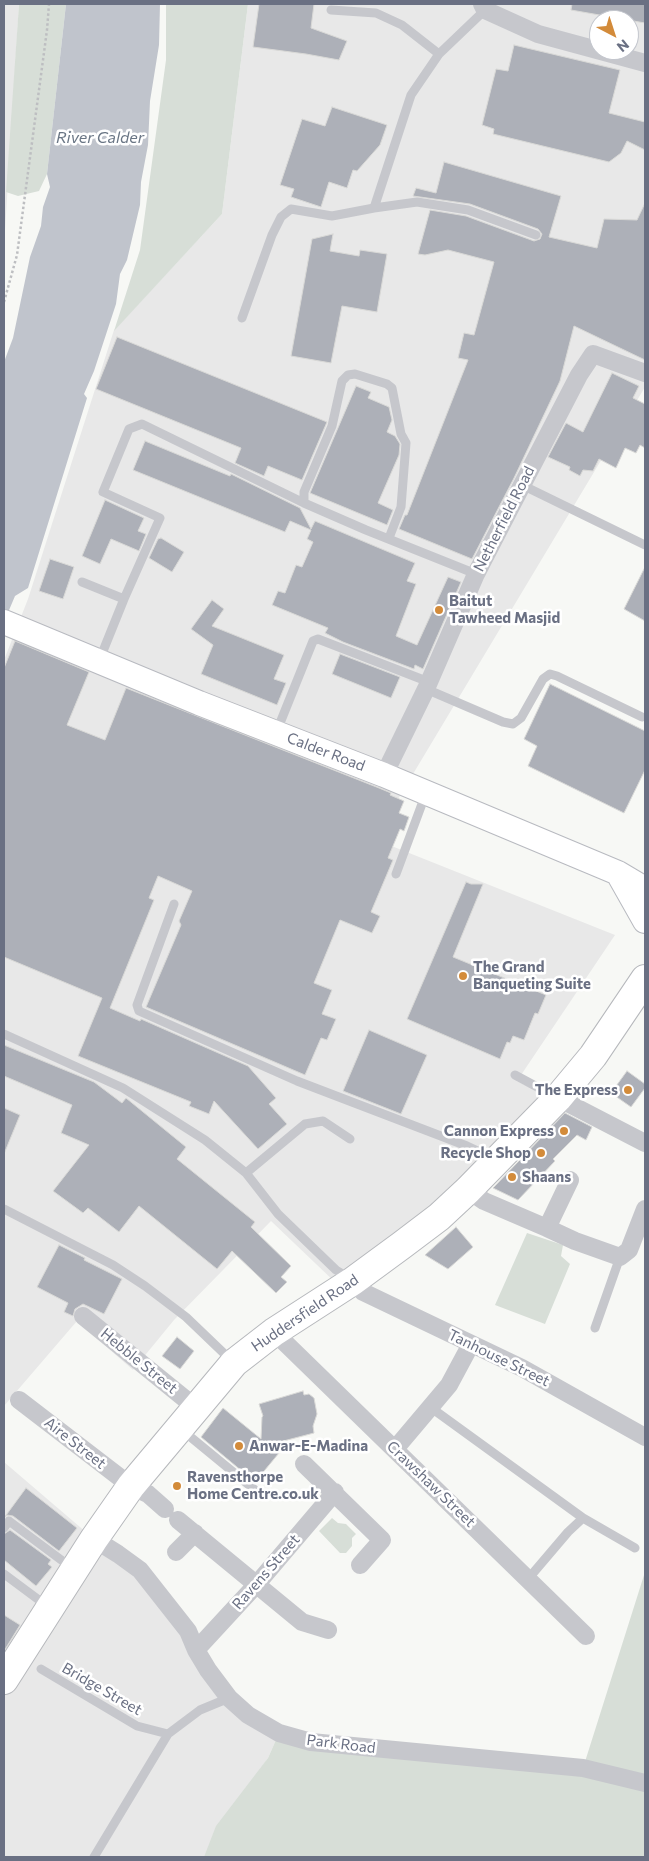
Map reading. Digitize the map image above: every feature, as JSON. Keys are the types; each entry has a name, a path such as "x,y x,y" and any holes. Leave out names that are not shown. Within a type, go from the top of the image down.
{"highway":[{"name":"Huddersfield Road","path":"4,1680 74,1569 131,1486 234,1362 274,1332 353,1280 439,1217 468,1190 558,1098 593,1056 645,978"}],"street":[{"path":"484,7 538,34 645,64"},
{"name":"Netherfield Road","path":"384,775 427,685 476,574 579,375 593,354 645,373"},
{"name":"Calder Road","path":"4,622 426,792 618,873 645,889"},
{"path":"618,873 645,921"},
{"path":"558,1098 645,1143"},
{"path":"547,1228 570,1180"},
{"path":"468,1190 484,1202 620,1258 629,1250 645,1209"},
{"name":"Tanhouse Street","path":"353,1280 363,1292 522,1368 645,1437"},
{"name":"Hebble Street","path":"83,1316 187,1418"},
{"name":"Crawshaw Street","path":"274,1332 586,1636"},
{"path":"394,1448 450,1385 471,1344"},
{"name":"Aire Street","path":"19,1400 131,1486 148,1494 302,1622 328,1630"},
{"path":"304,1464 335,1492 382,1540 360,1565"},
{"name":"Ravens Street","path":"196,1650 256,1585 335,1492"},
{"path":"176,1552 195,1533"},
{"name":"Park Road","path":"94,1539 140,1570 188,1631 196,1650 208,1670 230,1698 248,1715 279,1733 311,1742 583,1768 645,1783"}],"lane":[{"path":"374,208 411,95 439,54 484,7"},
{"path":"331,10 376,13 402,25 439,54"},
{"path":"242,318 272,235 281,217 291,210 332,216 417,202 468,210 536,235"},
{"path":"304,503 304,492 332,426 342,381 348,375 355,374 387,384 392,388 401,434 406,443 401,507 389,538"},
{"path":"99,661 124,598 160,518 103,492 129,429 142,424 304,503 476,574"},
{"path":"522,485 645,545"},
{"path":"82,582 124,598"},
{"path":"276,733 313,641 318,639 427,685 503,722 513,724 521,718 543,679 550,674 642,717"},
{"path":"396,874 426,792"},
{"path":"174,904 136,1005 139,1011 297,1081 467,1146 495,1163"},
{"path":"4,1034 123,1088 205,1140 246,1174 278,1214 336,1270 353,1280"},
{"path":"515,1075 558,1098"},
{"path":"246,1174 306,1124 322,1120 350,1140"},
{"path":"4,1209 112,1265 145,1286 186,1317 234,1362"},
{"path":"596,1328 620,1258"},
{"path":"430,1407 583,1518 635,1548"},
{"path":"187,1418 255,1490"},
{"path":"528,1579 568,1532 583,1518"},
{"path":"4,1528 9,1522 74,1569"},
{"path":"4,1574 49,1608"},
{"name":"Bridge Street","path":"41,1669 137,1726 168,1734"},
{"path":"94,1857 168,1734 200,1710 230,1698"}],"path":[{"path":"4,302 17,255 48,30 49,4"}],"shaded area":[{"path":"4,4 19,4 4,247"},
{"path":"19,4 66,4 47,174 39,191 18,196 6,192"},
{"path":"166,4 248,4 222,214 114,331 140,250 166,60"},
{"path":"248,4 645,4 645,387 374,839 615,935 517,1081 552,1099 467,1185 338,1285 271,1221 174,1320 133,1370 77,1321 4,1406 4,660 28,599 114,330 222,214"},
{"path":"527,1233 563,1245 561,1256 570,1264 545,1324 495,1305"},
{"path":"4,1462 94,1539 118,1554 208,1670 279,1733 268,1758 204,1857 4,1857"},
{"path":"332,1518 338,1523 346,1524 356,1534 352,1538 352,1546 346,1553 340,1553 319,1531"},
{"path":"645,1572 645,1857 204,1857 216,1826 268,1758 279,1733 583,1768"}],"water":[{"name":"River Calder","path":"66,4 160,4 159,45 150,101 148,145 141,182 140,205 127,260 120,274 116,304 94,371 84,394 87,398 28,588 15,596 4,622 4,362 13,338 30,257 41,226 43,207 50,187 47,174"}],"building":[{"path":"259,4 314,4 311,28 347,41 339,60 253,47"},
{"path":"572,4 645,4 645,23 639,22 639,10 589,10 589,13 571,10"},
{"path":"514,45 620,70 609,113 645,122 645,150 627,141 621,153 609,162 493,134 494,129 482,125 496,69 508,71"},
{"path":"332,107 387,125 380,145 357,171 353,170 347,188 329,182 321,207 291,197 294,189 280,185 302,119 325,126"},
{"path":"444,162 561,196 549,237 597,248 604,219 637,220 645,203 645,360 574,326 560,381 514,478 472,559 399,529 405,515 407,515 468,360 458,358 464,333 474,335 494,262 448,250 425,255 418,254 430,210 466,216 534,241 540,239 542,234 538,229 470,204 413,196 416,188 436,193"},
{"path":"333,234 330,251 359,256 360,250 387,254 377,312 342,306 331,363 291,356 312,239"},
{"path":"117,337 327,422 302,480 268,466 264,476 235,463 241,448 96,389"},
{"path":"612,373 639,386 633,398 645,404 645,448 640,445 636,453 625,448 616,468 599,459 593,471 583,470 580,476 569,470 570,467 548,457 566,423 583,432"},
{"path":"356,386 371,392 368,398 389,407 392,420 387,432 395,436 400,444 399,455 378,503 393,510 387,525 310,493"},
{"path":"145,441 230,476 231,474 300,508 311,529 315,521 415,563 407,581 416,584 396,636 417,645 448,577 461,582 423,669 415,665 414,669 343,642 325,633 328,628 272,605 278,591 285,593 296,565 302,567 313,542 307,539 311,530 290,521 285,532 133,470"},
{"path":"105,500 144,518 138,531 146,534 139,551 111,539 100,564 82,556"},
{"path":"161,538 184,552 172,572 149,558 158,539"},
{"path":"50,559 74,567 63,599 39,591"},
{"path":"645,567 645,621 624,609"},
{"path":"212,600 224,609 212,626 284,655 274,679 286,683 277,705 201,674 213,645 191,629"},
{"path":"15,641 89,672 67,725 105,740 126,688 379,788 404,801 399,813 409,817 404,831 400,829 388,858 393,860 371,912 380,916 372,933 340,920 314,983 332,990 322,1014 336,1019 327,1040 321,1038 305,1075 146,1007 181,925 179,921 192,891 158,876 149,898 154,900 110,1008 140,1021 141,1019 248,1066 276,1098 269,1104 287,1124 258,1149 214,1101 209,1114 189,1106 191,1102 78,1056 102,998 4,957 4,668"},
{"path":"340,654 400,677 391,698 332,674"},
{"path":"550,684 645,731 645,770 624,813 528,766 537,746 524,739"},
{"name":"The Grand Banqueting Suite","path":"466,882 483,884 453,957 546,995 538,1014 535,1013 524,1040 513,1036 510,1043 507,1042 500,1059 407,1019"},
{"path":"369,1030 427,1055 401,1114 343,1091"},
{"path":"4,1045 94,1082 122,1103 126,1098 186,1147 177,1159 255,1222 251,1227 291,1266 281,1277 287,1282 276,1293 232,1251 217,1269 139,1206 119,1232 88,1208 83,1213 53,1191 89,1145 61,1133 72,1105 4,1076"},
{"name":"The Express","path":"627,1071 645,1084 645,1088 631,1107 611,1093"},
{"path":"4,1108 20,1115 4,1154"},
{"path":"565,1113 592,1127 586,1140 577,1135 553,1159 555,1161 518,1200 493,1188"},
{"path":"456,1227 473,1247 448,1269 425,1255"},
{"path":"59,1245 122,1279 104,1314 83,1304 75,1309 73,1316 64,1312 68,1303 37,1287"},
{"path":"177,1337 194,1351 180,1369 162,1356"},
{"path":"303,1391 304,1395 309,1394 314,1398 317,1414 313,1426 314,1433 268,1445 279,1453 255,1482 201,1437 223,1408 261,1439 263,1416 259,1404"},
{"path":"26,1488 77,1528 59,1551 13,1516 7,1515 4,1518"},
{"path":"10,1530 51,1560 48,1564 52,1567 36,1586 4,1560 4,1534"},
{"path":"4,1615 20,1625 4,1651"}],"place":[{"name":"Baitut Tawheed Masjid","path":"439,610"},
{"name":"The Grand Banqueting Suite","path":"463,976"},
{"name":"The Express","path":"628,1090"},
{"name":"Cannon Express","path":"564,1131"},
{"name":"Recycle Shop","path":"541,1153"},
{"name":"Shaans","path":"512,1177"},
{"name":"Anwar-E-Madina","path":"239,1446"},
{"name":"Ravensthorpe Home Centre.co.uk","path":"177,1486"}]}
